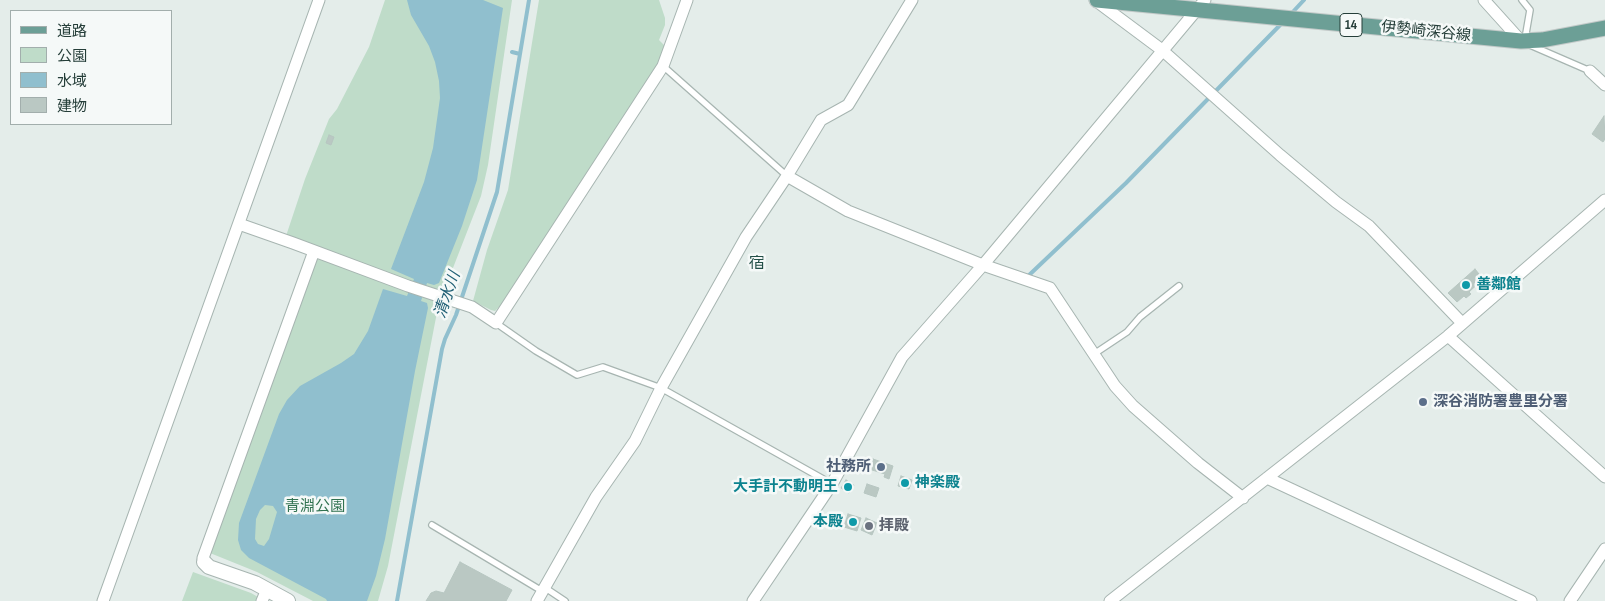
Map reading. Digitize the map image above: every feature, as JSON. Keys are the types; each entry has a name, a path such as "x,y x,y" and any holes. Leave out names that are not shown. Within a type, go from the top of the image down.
{"main road":[{"name":"伊勢崎深谷線","path":"1096,0 1201,5 1523,41 1542,40 1605,28"}],"street":[{"path":"103,601 320,0"},
{"path":"239,224 430,294 472,307 496,323 663,66 686,0"},
{"path":"541,593 596,497 635,441 661,388 746,237 787,176 821,120 848,105 912,0"},
{"path":"1096,0 1162,50 1287,161 1336,202 1369,226 1462,323"},
{"path":"1484,0 1523,41"},
{"path":"753,601 832,484 902,357 983,265 1201,5"},
{"path":"1590,71 1605,85"},
{"path":"787,176 848,211 983,265 1050,288 1115,386 1133,406 1198,463 1242,498"},
{"path":"1110,601 1448,336 1604,202"},
{"path":"288,601 264,595 244,577 208,566 203,558 314,250"},
{"path":"1448,336 1605,477"},
{"path":"1267,478 1531,601"},
{"path":"1570,601 1605,549"}],"lane":[{"path":"1522,0 1530,10 1523,41 1590,71"},
{"path":"663,66 787,176"},
{"path":"1094,354 1127,332 1140,317 1179,286"},
{"path":"496,323 536,351 578,375 604,367 661,388 832,484"},
{"path":"432,525 541,593 565,601"}],"green space":[{"path":"385,0 512,0 488,165 481,196 444,291 409,281 286,236 305,179 329,119 337,109 369,47"},
{"path":"539,0 659,0 665,18 665,25 659,40 665,46 658,64 502,304 495,311 473,301 487,250 508,190"},
{"name":"青淵公園","path":"317,259 439,302 388,566 378,601 313,601 257,572 210,553 314,261"},
{"path":"193,572 251,593 258,597 257,601 182,601"}],"water":[{"name":"青淵公園","path":"407,0 483,0 503,8 477,180 462,226 439,283 434,285 427,283 421,301 427,303 428,308 385,539 376,576 367,601 327,601 249,558 241,550 238,540 239,523 279,414 287,400 300,386 354,354 368,331 383,289 407,296 414,279 391,269 424,182 433,148 440,98 435,62 429,46 411,15","holes":["265,505 273,506 277,512 269,539 264,546 258,544 255,539 256,519 260,510"]}],"building":[{"path":"1604,116 1605,139 1603,142 1592,134"},
{"path":"329,135 334,137 331,145 326,143"},
{"name":"善鄰館","path":"1475,269 1483,279 1469,292 1471,294 1466,298 1464,296 1457,302 1448,293"},
{"name":"社務所","path":"873,459 893,466 889,479 884,477 885,474 869,469"},
{"name":"神楽殿","path":"901,476 912,480 909,489 898,486"},
{"name":"大手計不動明王","path":"846,480 854,485 849,493 841,488"},
{"name":"拝殿","path":"867,484 879,488 876,497 864,493"},
{"name":"本殿","path":"848,514 861,518 857,531 844,527"},
{"name":"拝殿","path":"866,518 877,523 872,535 861,530"},
{"path":"460,562 512,590 506,601 426,601 431,593 436,591 444,593"}],"waterway":[{"name":"清水川","path":"397,601 442,349 456,315 497,192 529,0"},
{"path":"1290,15 1304,0"},
{"path":"1026,278 1126,183 1283,22"},
{"path":"512,52 520,54"}],"place":[{"name":"善鄰館","path":"1466,285"},
{"name":"深谷消防署豊里分署","path":"1423,402"},
{"name":"社務所","path":"881,467"},
{"name":"神楽殿","path":"905,483"},
{"name":"大手計不動明王","path":"848,487"},
{"name":"本殿","path":"853,522"},
{"name":"拝殿","path":"869,526"}],"district":[{"name":"宿","path":"757,264"}]}
